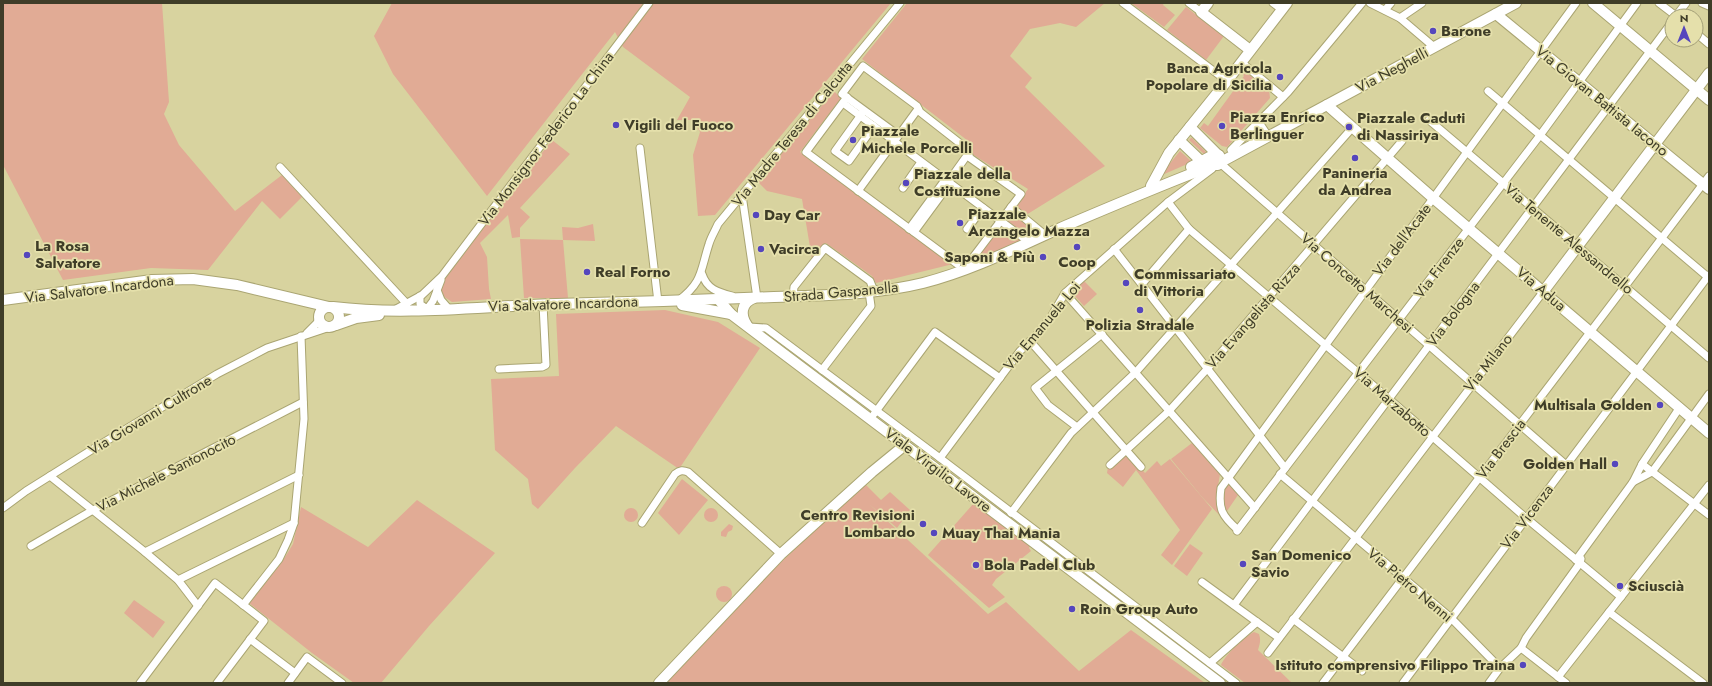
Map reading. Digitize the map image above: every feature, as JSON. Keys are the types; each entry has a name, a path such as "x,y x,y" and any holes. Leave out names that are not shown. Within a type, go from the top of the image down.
{"street":[{"name":"Via Monsignor Federico La China","path":"442,276 649,3"},
{"name":"Via Madre Teresa di Calcutta","path":"678,301 694,287 702,274 709,244 718,224 900,3"},
{"path":"1123,3 1227,81"},
{"path":"1190,3 1250,50"},
{"path":"1201,12 1208,3"},
{"path":"1151,186 1169,153 1227,81 1284,6 1273,3"},
{"path":"1215,161 1231,150 1283,97 1362,3"},
{"path":"1370,3 1400,18 1434,47"},
{"path":"1384,10 1391,3"},
{"path":"1400,18 1422,3"},
{"name":"Via Neghelli","path":"1268,136 1516,3"},
{"name":"Via dell'Acate","path":"1237,530 1227,520 1222,512 1219,500 1221,488 1228,477 1576,3"},
{"path":"1593,3 1709,100"},
{"name":"Via Firenze","path":"1237,530 1400,320 1637,3"},
{"path":"1702,3 1709,6"},
{"name":"Via Giovan Battista Iacono","path":"1496,14 1655,145 1707,183"},
{"name":"Via Bologna","path":"1234,605 1664,33"},
{"path":"1241,62 1283,97"},
{"path":"974,256 1000,221 1021,194 970,158 966,148 863,66 842,94 845,100 922,162 982,208 1000,221 1029,242"},
{"name":"Via Milano","path":"1268,653 1709,73"},
{"path":"1488,91 1503,102 1709,277"},
{"path":"845,100 806,152 957,264"},
{"name":"Via Adua","path":"1327,105 1433,198 1709,433"},
{"path":"860,192 918,109"},
{"path":"862,113 835,151 849,161 874,126"},
{"path":"862,113 874,126 896,140"},
{"name":"Via Tenente Alessandrello","path":"1429,120 1709,358"},
{"path":"1258,121 1268,136"},
{"path":"1190,127 1215,161"},
{"path":"1011,513 1071,433 1136,372 1353,127"},
{"path":"1215,161 1268,136"},
{"path":"1231,150 1268,136"},
{"path":"1179,140 1215,161"},
{"name":"Via Evangelista Rizza","path":"1110,465 1169,411 1208,368 1402,141"},
{"path":"640,148 661,302 732,314"},
{"path":"912,231 968,154"},
{"name":"Strada Gaspanella","path":"718,299 872,292 922,283 962,272 1215,161"},
{"name":"Strada Gaspanella","path":"1137,194 1151,186 1215,161"},
{"name":"Via Emanuela Loi","path":"940,458 1020,351 1051,317 1066,293 1215,161"},
{"name":"Via Concetto Marchesi","path":"1215,161 1278,213 1566,465"},
{"path":"903,188 922,162"},
{"path":"280,167 408,307"},
{"path":"1173,180 1179,193"},
{"name":"Via Brescia","path":"1323,683 1662,238 1707,183"},
{"path":"742,195 757,298 747,302 742,311 742,317 748,327 766,328 822,370 874,415 940,458 1011,513 1017,523 1236,683"},
{"name":"Via Marzabotto","path":"1168,202 1190,229 1359,373 1479,478 1621,597"},
{"path":"1011,207 1045,235"},
{"path":"967,228 982,208"},
{"path":"1142,284 1190,229"},
{"path":"793,296 794,287 825,248 870,281 872,292 871,306 822,370"},
{"path":"1114,249 1285,468"},
{"path":"702,274 707,286 718,299"},
{"path":"420,296 420,304 427,309 433,301 442,276"},
{"path":"290,298 307,305 319,317 323,325 333,326 356,318 408,307 442,276"},
{"name":"Via Vicenza","path":"1403,683 1709,277"},
{"name":"Via Salvatore Incardona","path":"3,300 152,280 193,279 237,285 290,298"},
{"path":"707,286 720,293 743,298"},
{"path":"694,287 694,292 700,300 705,297 707,286"},
{"path":"437,290 441,300 448,308"},
{"path":"1066,293 1255,508"},
{"path":"290,298 331,307 353,309 393,310 408,307"},
{"name":"Via Salvatore Incardona","path":"408,307 427,309 718,299"},
{"name":"Viale Virgilio Lavore","path":"718,299 732,314 748,327 874,415 905,445 1017,523 1220,683"},
{"path":"499,369 542,367 546,365 543,304"},
{"path":"243,605 279,559 294,523 300,475 304,419 302,336 311,329 323,309 331,307 336,309 340,315 338,322 333,326"},
{"name":"Via Giovanni Cultrone","path":"3,508 50,476 216,374 267,348 333,326"},
{"path":"874,415 935,332 1000,378"},
{"path":"1077,427 1048,406 1035,388 1057,372 1102,334"},
{"path":"1030,341 1141,467"},
{"path":"1633,482 1652,472 1709,394"},
{"name":"Via Michele Santonocito","path":"31,546 93,510 303,402"},
{"path":"1489,683 1500,668 1521,648 1526,638 1578,561 1581,552 1633,482 1642,464 1680,407"},
{"path":"659,683 781,554 872,472 905,445"},
{"path":"1642,464 1709,515"},
{"path":"642,523 675,474 681,470 688,472 781,554"},
{"name":"Via Pietro Nenni","path":"1280,474 1451,618 1500,668"},
{"path":"145,552 300,475"},
{"path":"50,476 178,580 198,606"},
{"path":"1558,676 1709,485"},
{"path":"178,580 294,523"},
{"path":"1202,582 1279,638"},
{"path":"143,682 215,583 264,621 217,683"},
{"path":"1609,612 1702,683"},
{"path":"1294,619 1362,670"},
{"path":"1210,663 1257,622"},
{"path":"250,639 295,673"},
{"path":"1521,648 1566,683"},
{"path":"288,683 308,657 342,683"}],"shaded area":[{"path":"3,3 162,3 169,102 164,114 179,145 235,211 282,175 302,197 280,219 262,201 208,270 151,268 63,280 3,165"},
{"path":"392,3 891,3 715,215 698,216 693,155 700,132 693,120 677,120 690,97 623,47 615,32 487,196 393,74 374,36"},
{"path":"907,3 1105,3 1076,27 1060,23 1030,29 1010,56 1032,78 1025,87 1105,166 1026,215 1016,206 1028,189 972,154 972,144 862,59"},
{"path":"1131,3 1164,3 1163,5 1175,15 1164,27"},
{"path":"1186,7 1224,36 1206,60 1167,30"},
{"path":"1243,70 1269,90 1270,98 1227,147 1222,146 1200,128 1204,123 1208,126 1244,76 1241,72"},
{"path":"834,91 841,98 800,152 953,264 876,283 872,276 826,243 812,259 802,199 767,191 758,182"},
{"path":"1191,138 1208,154 1205,155 1189,140"},
{"path":"552,140 570,154 520,208 530,217 520,228 520,237 512,238 508,215 480,243 487,257 491,299 452,302 443,296 441,292 442,283 445,278"},
{"path":"1180,151 1192,162 1162,175 1167,167"},
{"path":"1011,209 1042,235 966,267"},
{"path":"593,224 595,241 563,240 562,227 578,228"},
{"path":"520,239 563,240 568,298 524,298"},
{"path":"1084,281 1097,294 1084,306 1072,293"},
{"path":"665,310 718,322 760,348 679,469 616,426 538,509 532,504 528,479 495,450 491,379 559,376 556,314"},
{"path":"1192,443 1220,474 1216,499 1218,508 1224,520 1202,497 1171,459"},
{"path":"1126,452 1145,473 1157,461 1161,466 1170,459 1212,509 1172,565 1161,555 1180,530 1136,470 1123,487 1107,473 1108,467"},
{"path":"682,479 708,500 679,535 658,513"},
{"path":"864,483 881,500 890,492 910,510 897,528 869,504 988,614 1006,602 1079,671 1131,630 1205,683 664,683 749,593"},
{"path":"1229,483 1238,495 1227,511 1223,505 1223,495 1224,485"},
{"path":"417,500 495,553 429,626 381,683 354,683 312,653 249,603 282,562 293,544 301,507 368,547"},
{"name":"Bola Padel Club","path":"974,503 1030,546 1029,548 1031,551 996,579 992,585 1005,597 989,608 928,555"},
{"path":"631,508 636,510 638,515 636,520 631,522 626,520 624,515 626,510"},
{"path":"711,508 716,510 718,515 716,520 711,522 706,520 704,515 706,510"},
{"path":"729,524 733,526 732,530 728,532 726,537 721,536 721,532"},
{"path":"1190,544 1203,553 1187,576 1174,566"},
{"path":"724,586 730,588 732,594 730,600 724,602 718,600 716,594 718,588"},
{"path":"134,600 165,622 153,638 124,613"},
{"path":"1254,632 1260,636 1258,650 1292,683 1245,683 1221,665 1226,656 1235,647"}],"place":[{"name":"Barone","path":"1433,31"},
{"name":"Banca Agricola Popolare di Sicilia","path":"1280,77"},
{"name":"Vigili del Fuoco","path":"616,125"},
{"name":"Piazza Enrico Berlinguer","path":"1222,126"},
{"name":"Piazzale Caduti di Nassiriya","path":"1349,127"},
{"name":"Piazzale Michele Porcelli","path":"853,140"},
{"name":"Panineria da Andrea","path":"1355,158"},
{"name":"Piazzale della Costituzione","path":"906,183"},
{"name":"Day Car","path":"756,215"},
{"name":"Piazzale Arcangelo Mazza","path":"960,223"},
{"name":"Coop","path":"1077,247"},
{"name":"Vacirca","path":"761,249"},
{"name":"La Rosa Salvatore","path":"27,255"},
{"name":"Saponi & Più","path":"1043,257"},
{"name":"Real Forno","path":"587,272"},
{"name":"Commissariato di Vittoria","path":"1126,283"},
{"name":"Polizia Stradale","path":"1140,310"},
{"name":"Multisala Golden","path":"1660,405"},
{"name":"Golden Hall","path":"1615,464"},
{"name":"Centro Revisioni Lombardo","path":"923,524"},
{"name":"Muay Thai Mania","path":"934,533"},
{"name":"San Domenico Savio","path":"1243,564"},
{"name":"Bola Padel Club","path":"976,565"},
{"name":"Sciuscià","path":"1620,586"},
{"name":"Roin Group Auto","path":"1072,609"},
{"name":"Istituto comprensivo Filippo Traina","path":"1523,665"}]}
